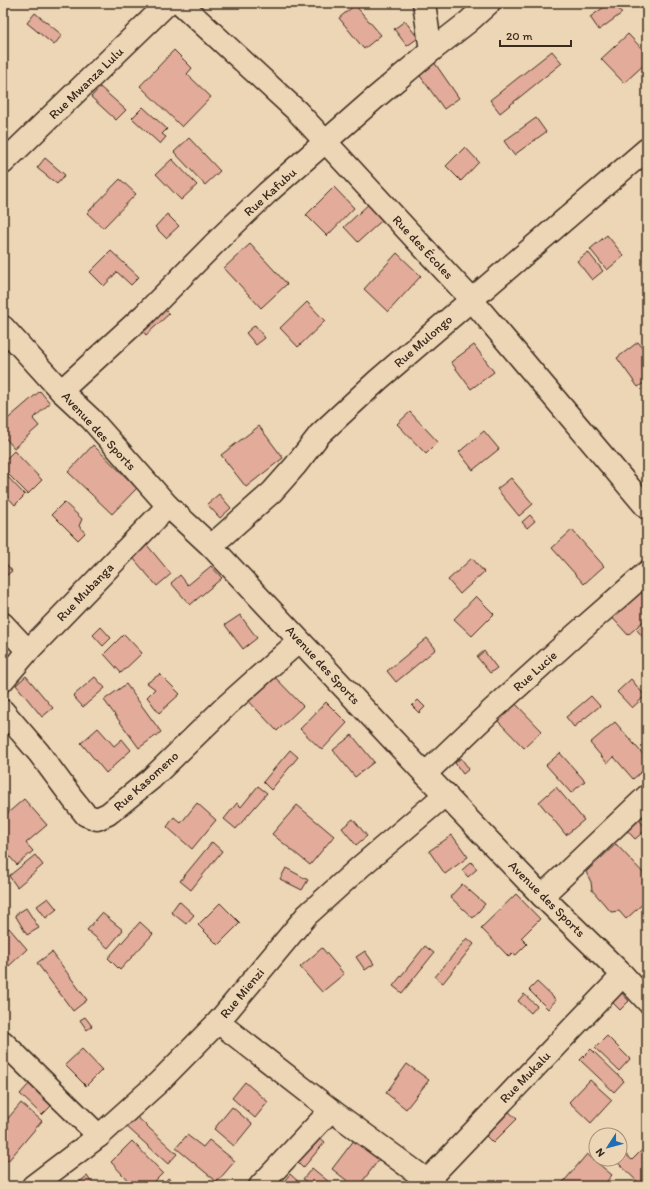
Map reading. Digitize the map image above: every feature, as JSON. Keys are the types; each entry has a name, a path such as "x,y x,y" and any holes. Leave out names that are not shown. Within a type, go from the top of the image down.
{"street":[{"name":"Rue Mwanza Lulu","path":"3,163 168,3"},
{"name":"Rue des Écoles","path":"180,3 297,111 471,299 647,508"},
{"path":"424,3 431,51"},
{"name":"Rue Kafubu","path":"61,391 144,315 262,198 325,142 489,3"},
{"name":"Rue Mulongo","path":"211,546 272,492 320,434 378,380 647,149"},
{"name":"Avenue des Sports","path":"3,327 61,391 91,419 168,506 211,546 425,774 446,794 542,896 623,975 647,1001"},
{"name":"Rue Mubanga","path":"3,680 28,651 168,506"},
{"name":"Rue Lucie","path":"425,774 491,711 647,572"},
{"path":"3,624 28,651"},
{"name":"Rue Kasomeno","path":"3,710 39,753 86,815 97,819 108,814 151,779 226,706 299,640"},
{"name":"Rue Mienzi","path":"33,1186 99,1136 159,1082 218,1022 307,915 360,867 446,794"},
{"path":"542,896 647,796"},
{"name":"Rue Mukalu","path":"428,1184 623,975"},
{"path":"218,1022 428,1184"},
{"path":"3,1042 99,1136"},
{"path":"260,1186 331,1110"}],"building":[{"path":"610,3 614,3 622,13 599,30 590,17"},
{"path":"355,5 381,35 364,49 339,18"},
{"path":"35,13 62,35 54,45 27,23"},
{"path":"405,21 418,38 407,46 394,29"},
{"path":"628,34 647,54 647,62 624,83 601,59"},
{"path":"174,50 192,68 187,74 211,97 182,127 140,86"},
{"path":"552,51 562,63 500,113 490,100"},
{"path":"434,62 459,98 444,109 418,73"},
{"path":"100,87 126,110 116,120 91,97"},
{"path":"143,107 167,129 162,134 166,137 160,144 132,118"},
{"path":"536,118 546,132 514,155 504,141"},
{"path":"189,138 220,171 205,185 174,152"},
{"path":"465,147 479,162 461,181 446,166"},
{"path":"45,158 65,175 57,184 37,168"},
{"path":"172,159 197,185 181,200 156,174"},
{"path":"120,179 136,194 103,228 87,213"},
{"path":"334,187 354,208 327,236 306,215"},
{"path":"373,200 388,215 358,242 344,227"},
{"path":"167,214 179,226 166,238 155,227"},
{"path":"607,235 624,256 607,270 590,249"},
{"path":"250,244 287,284 261,308 224,268"},
{"path":"647,250 647,260 643,252"},
{"path":"111,251 139,277 131,285 117,272 104,286 90,272"},
{"path":"588,252 603,271 592,280 577,261"},
{"path":"397,253 421,276 388,312 364,289"},
{"path":"307,302 325,321 298,347 280,328"},
{"path":"160,305 169,314 146,335 138,326"},
{"path":"255,325 265,338 256,345 246,333"},
{"path":"638,342 647,353 647,381 638,387 617,358"},
{"path":"474,345 494,372 471,389 451,362"},
{"path":"40,391 50,403 33,419 39,426 14,448 3,435 3,423"},
{"path":"410,412 438,442 426,454 397,424"},
{"path":"259,426 283,458 246,487 221,455"},
{"path":"484,431 499,449 473,470 459,452"},
{"path":"93,445 137,488 112,514 68,472"},
{"path":"14,451 42,480 28,494 3,469 3,462"},
{"path":"3,472 25,495 15,505 3,492"},
{"path":"511,478 533,504 519,516 497,489"},
{"path":"219,494 231,508 220,518 207,504"},
{"path":"64,502 82,519 79,526 85,533 78,540 52,514"},
{"path":"530,515 535,521 527,528 522,522"},
{"path":"572,530 604,566 584,584 552,548"},
{"path":"147,545 171,574 157,586 133,558"},
{"path":"472,558 484,572 460,594 448,580"},
{"path":"3,560 12,571 3,578"},
{"path":"211,566 222,578 190,605 171,583 180,575 188,585"},
{"path":"637,587 647,598 647,618 628,635 608,613"},
{"path":"476,596 494,614 472,636 454,619"},
{"path":"240,615 257,638 243,649 225,625"},
{"path":"647,622 647,642 637,630"},
{"path":"101,627 111,638 103,646 93,635"},
{"path":"124,634 142,653 121,673 104,654"},
{"path":"427,638 436,649 396,682 387,671"},
{"path":"484,651 497,668 490,673 477,657"},
{"path":"270,672 303,706 277,731 244,696"},
{"path":"160,674 180,694 159,713 147,697 155,689 147,683"},
{"path":"26,676 53,708 42,717 16,685"},
{"path":"95,677 105,688 83,707 73,696"},
{"path":"631,679 645,696 632,708 617,692"},
{"path":"126,684 161,732 139,748 104,700"},
{"path":"591,696 600,706 574,727 566,717"},
{"path":"418,700 425,707 419,713 412,706"},
{"path":"326,702 347,723 322,750 300,729"},
{"path":"514,702 542,731 524,748 496,719"},
{"path":"615,722 647,759 647,767 633,779 614,757 607,763 590,743"},
{"path":"98,728 114,746 122,739 131,750 106,773 81,743"},
{"path":"352,735 374,762 355,777 333,750"},
{"path":"290,750 298,757 271,790 263,782"},
{"path":"560,753 585,781 571,793 546,765"},
{"path":"461,758 469,769 463,774 455,763"},
{"path":"258,786 267,793 236,829 224,819 237,803 241,807"},
{"path":"556,787 584,820 566,835 539,802"},
{"path":"24,799 47,825 26,843 33,851 17,865 3,849 3,817"},
{"path":"197,803 216,820 192,849 167,827 174,817 181,823"},
{"path":"297,805 334,836 310,865 272,834"},
{"path":"633,813 647,829 635,839 621,824"},
{"path":"353,819 367,836 356,845 342,828"},
{"path":"452,835 468,857 445,874 429,851"},
{"path":"212,842 222,851 191,890 180,881"},
{"path":"616,844 647,877 647,900 626,919 619,911 611,912 592,890 591,882 586,872"},
{"path":"35,855 43,865 17,887 9,876"},
{"path":"471,862 477,869 468,877 462,870"},
{"path":"286,868 308,880 302,890 280,879"},
{"path":"462,884 485,904 473,918 450,897"},
{"path":"516,894 540,919 521,938 527,944 516,955 513,953 509,957 481,928"},
{"path":"48,898 57,909 46,918 37,906"},
{"path":"179,901 194,915 186,924 171,912"},
{"path":"220,903 240,923 218,945 198,925"},
{"path":"26,908 39,928 27,935 15,915"},
{"path":"102,913 123,930 108,948 87,930"},
{"path":"140,922 153,934 120,970 108,958"},
{"path":"9,928 27,949 8,967 3,961 3,933"},
{"path":"467,938 474,944 443,983 435,977"},
{"path":"425,946 434,953 402,993 393,986"},
{"path":"322,948 344,974 322,992 300,967"},
{"path":"365,951 374,964 365,970 356,957"},
{"path":"52,952 87,1000 73,1011 37,963"},
{"path":"537,982 556,1000 548,1009 529,990"},
{"path":"620,991 629,1001 620,1010 610,1000"},
{"path":"524,994 537,1006 531,1013 518,1001"},
{"path":"85,1017 92,1026 87,1030 80,1020"},
{"path":"607,1036 630,1059 619,1071 595,1048"},
{"path":"82,1049 102,1070 86,1086 65,1065"},
{"path":"591,1049 624,1081 614,1092 580,1060"},
{"path":"407,1064 429,1080 406,1109 386,1093"},
{"path":"590,1080 612,1100 591,1123 569,1102"},
{"path":"245,1082 268,1102 255,1118 232,1098"},
{"path":"29,1084 51,1106 42,1115 20,1094"},
{"path":"21,1103 42,1121 8,1161 3,1157 3,1124"},
{"path":"232,1107 252,1124 234,1146 214,1129"},
{"path":"507,1110 517,1119 493,1143 484,1134"},
{"path":"135,1115 177,1154 168,1164 126,1126"},
{"path":"187,1135 203,1147 209,1140 235,1161 217,1182 176,1148"},
{"path":"358,1135 383,1154 359,1186 354,1186 332,1169"},
{"path":"318,1136 325,1142 303,1168 296,1161"},
{"path":"132,1141 163,1173 150,1186 133,1186 111,1162"},
{"path":"642,1150 647,1154 647,1178 641,1185 622,1167 628,1167 628,1156 632,1160"},
{"path":"587,1154 588,1167 602,1167 612,1175 603,1186 560,1186"},
{"path":"312,1168 334,1186 312,1186 303,1179"},
{"path":"290,1174 303,1186 280,1186"},
{"path":"87,1176 94,1186 74,1186"},
{"path":"168,1178 178,1186 162,1186"}]}
